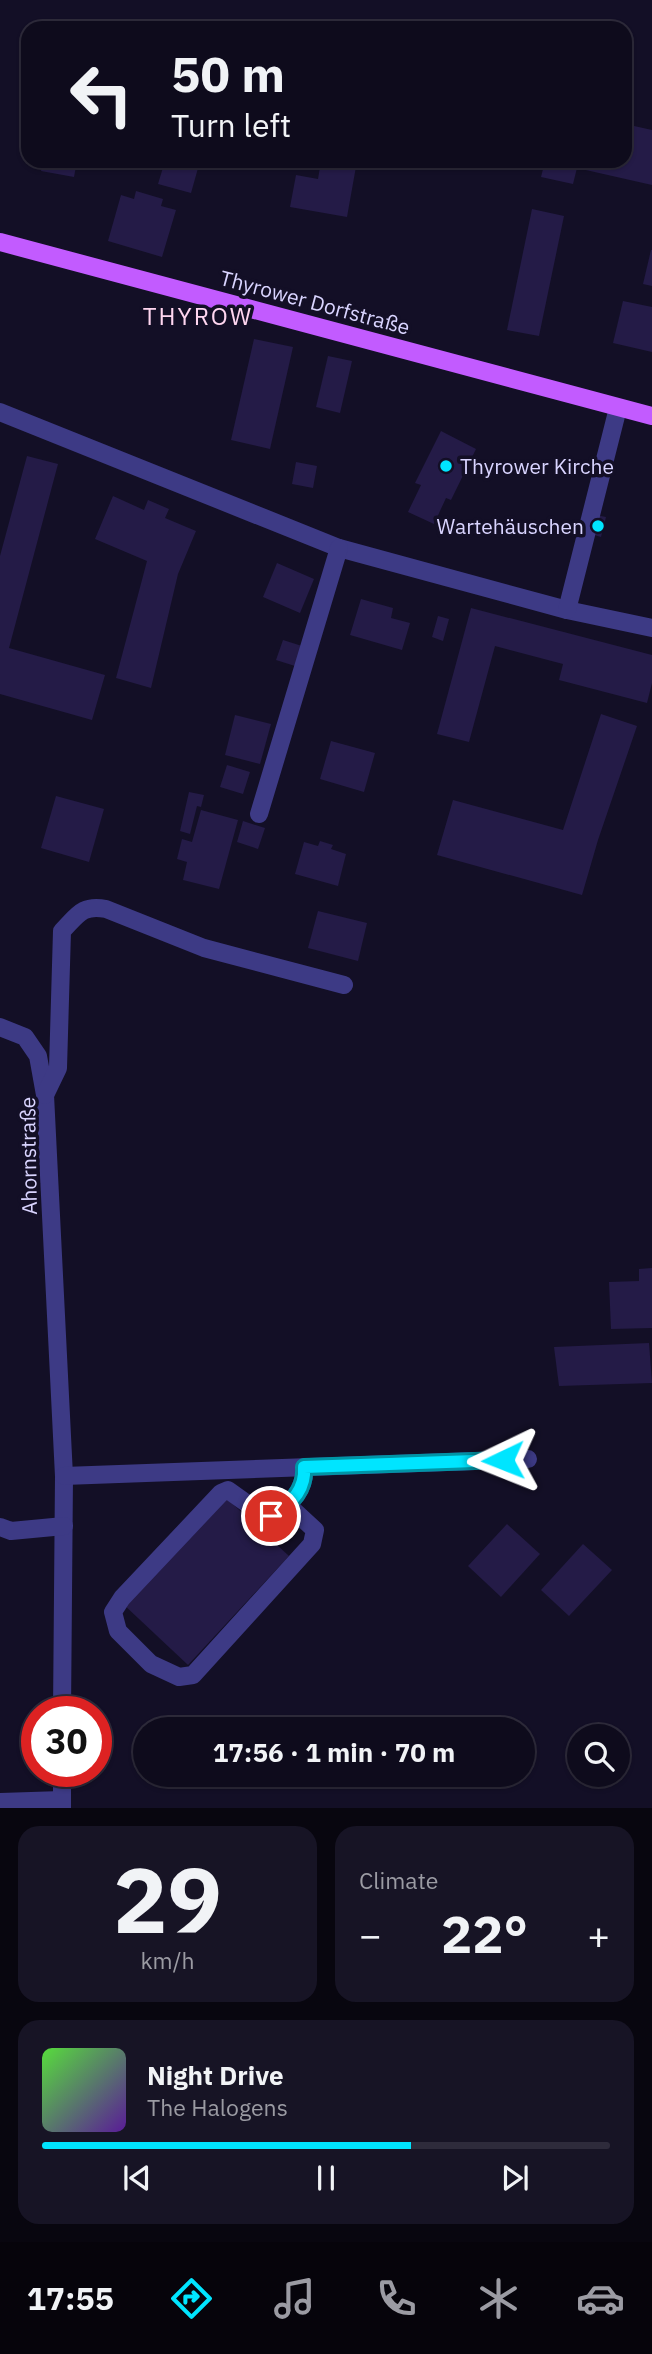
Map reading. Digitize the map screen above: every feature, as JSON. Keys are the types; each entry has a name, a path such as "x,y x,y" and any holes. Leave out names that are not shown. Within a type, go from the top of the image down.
{"main road":[{"name":"Thyrower Dorfstraße","path":"0,242 652,416"}],"street":[{"path":"567,610 618,408"},
{"path":"0,412 339,548 567,610 652,628"},
{"path":"259,814 339,548"},
{"name":"Ahornstraße","path":"62,1696 64,1476 45,1095 58,1068 59,1059 62,932 82,910 93,906 204,948 344,985"},
{"path":"0,1027 25,1037 38,1056 45,1095"},
{"path":"64,1476 528,1460"},
{"path":"289,1506 315,1530 312,1544 193,1675 179,1677 151,1664 118,1631 113,1612 122,1598 221,1493 228,1490 256,1510 271,1516 289,1506 301,1487 304,1467"},
{"path":"0,1527 11,1531 64,1526"},
{"path":"0,1802 62,1804"}],"building":[{"path":"632,126 652,130 652,185 577,168 632,168"},
{"path":"42,168 76,168 74,177 41,171"},
{"path":"163,168 198,168 191,193 158,184"},
{"path":"320,168 356,168 347,217 290,207 296,175 318,179"},
{"path":"543,168 577,168 573,184 541,177"},
{"path":"136,191 163,199 161,206 176,210 162,257 108,241 121,195 134,199"},
{"path":"532,209 564,216 539,336 507,330"},
{"path":"652,250 652,286 643,284"},
{"path":"623,301 652,307 652,352 613,343"},
{"path":"254,339 293,347 270,449 231,440"},
{"path":"328,356 352,361 340,413 316,407"},
{"name":"Thyrower Kirche","path":"441,431 476,449 451,500 446,498 434,524 408,512 421,485 415,483"},
{"path":"27,456 58,464 9,648 105,675 92,720 0,694 0,556"},
{"path":"296,462 317,466 313,488 292,484"},
{"path":"113,496 144,510 148,500 169,509 165,518 196,531 178,574 151,688 116,678 147,561 95,539"},
{"name":"Wartehäuschen","path":"596,515 606,517 601,537 591,534"},
{"path":"277,563 314,579 300,613 263,597"},
{"path":"361,599 393,608 391,618 410,623 402,650 350,635"},
{"path":"471,608 652,655 652,683 647,703 559,680 563,664 495,646 469,742 437,734"},
{"path":"438,616 449,619 443,641 432,637"},
{"path":"283,640 302,646 295,666 276,660"},
{"path":"601,714 637,726 582,895 437,855 453,800 563,830"},
{"path":"235,715 271,724 260,764 225,755"},
{"path":"331,741 375,753 364,792 320,779"},
{"path":"227,765 250,772 243,794 220,787"},
{"path":"189,792 204,795 201,807 197,806 190,834 180,831"},
{"path":"56,796 104,809 89,862 41,848"},
{"path":"201,810 238,820 219,889 183,880 187,862 177,859 182,839 192,842"},
{"path":"243,821 265,828 258,849 237,842"},
{"path":"320,841 333,845 331,849 346,854 338,886 295,874 304,842 318,846"},
{"path":"318,911 367,923 358,961 308,948"},
{"path":"652,1268 652,1328 611,1329 609,1282 639,1281 639,1269"},
{"path":"649,1343 652,1383 559,1386 554,1347"},
{"path":"223,1495 289,1556 188,1665 122,1603"},
{"path":"507,1524 540,1554 501,1597 468,1566"},
{"path":"583,1544 612,1570 569,1616 541,1590"}],"place":[{"name":"Thyrower Kirche","path":"446,466"},
{"name":"Wartehäuschen","path":"598,526"}],"district":[{"name":"THYROW","path":"198,316"}],"route":[{"path":"271,1516 289,1506 301,1487 304,1467 503,1460"}]}
